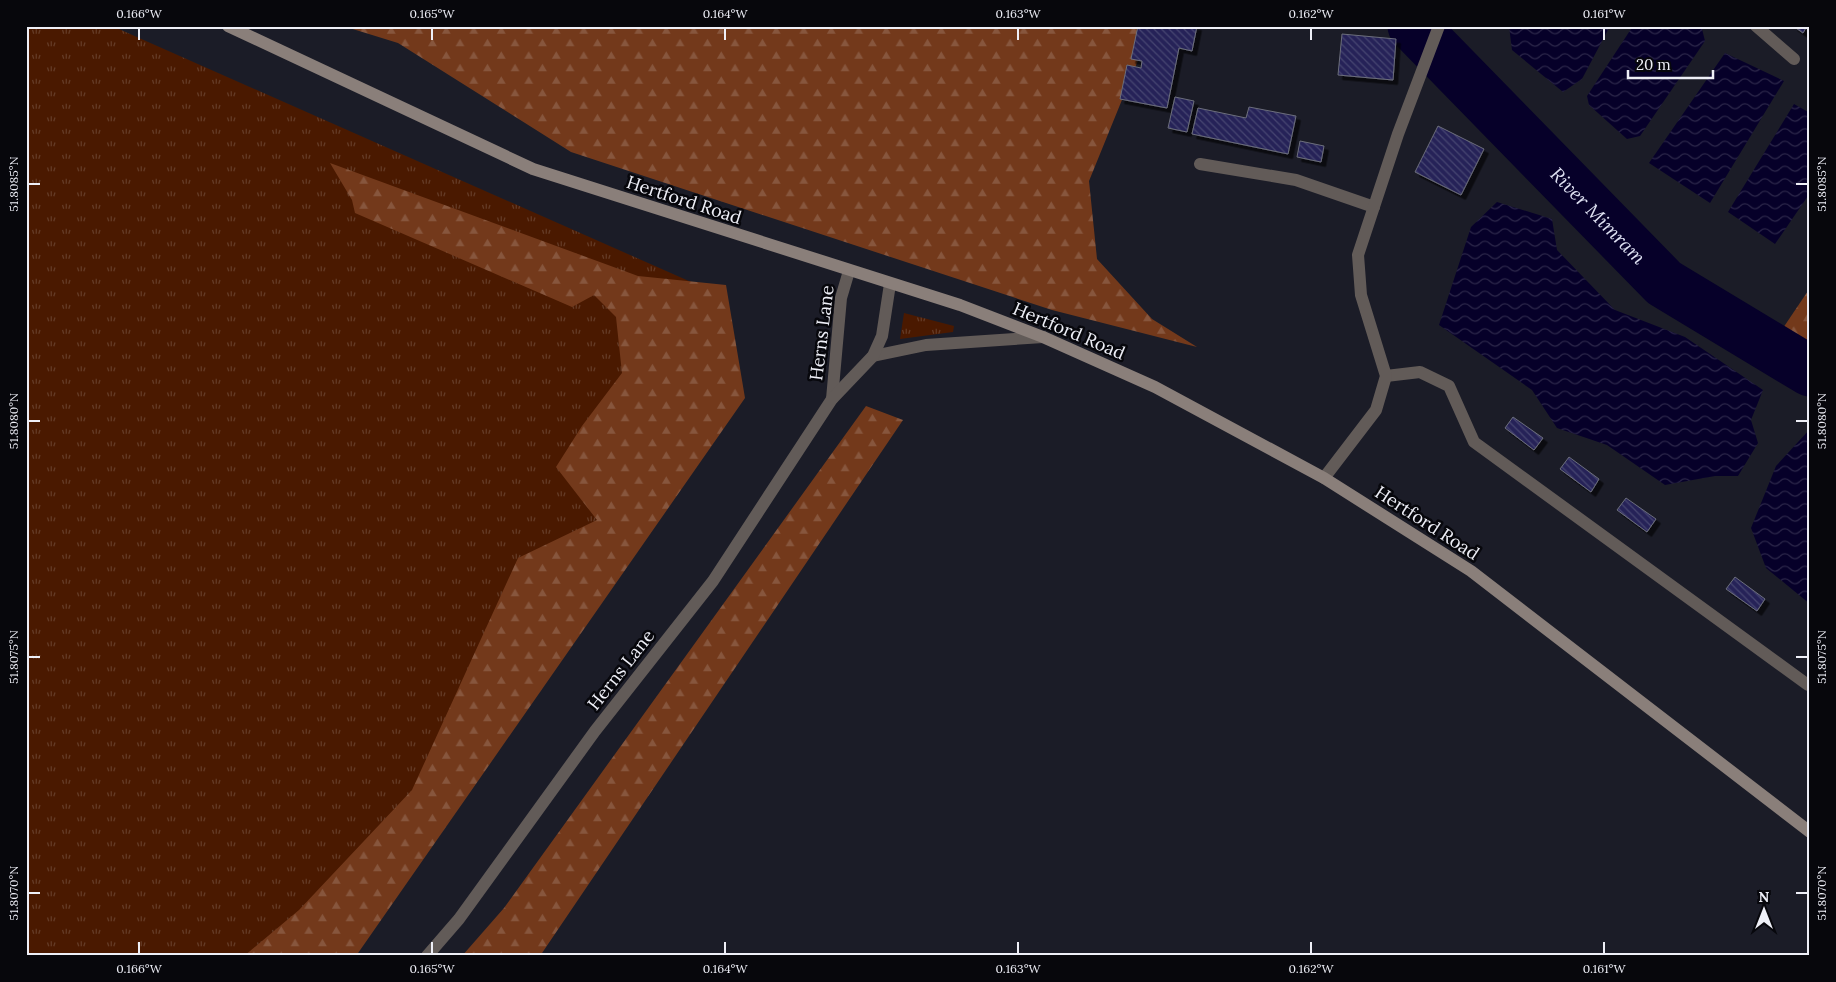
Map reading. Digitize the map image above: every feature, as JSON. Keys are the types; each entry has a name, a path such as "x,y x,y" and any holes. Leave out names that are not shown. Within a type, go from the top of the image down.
{"main road":[{"name":"Hertford Road","path":"228,26 533,169 960,305 1043,337 1156,387 1324,478 1470,571 1810,832"}],"street":[{"path":"1324,478 1376,410 1386,376 1361,295 1358,255 1439,26"},
{"path":"1756,26 1794,58"},
{"path":"1200,164 1296,180 1374,208"},
{"name":"Herns Lane","path":"832,399 841,298 849,271"},
{"name":"Herns Lane","path":"427,956 458,918 594,731 713,581 832,399 873,356 882,336 890,284"},
{"path":"873,356 926,344 1043,337"},
{"path":"1386,376 1420,372 1449,386 1474,442 1808,685"}],"green space":[{"path":"26,26 112,26 716,293 600,599 341,956 26,956"},
{"path":"343,26 1152,26 1089,181 1097,259 1152,319 1197,347 1052,310 571,152 398,43"},
{"path":"330,163 638,276 726,285 745,398 356,956 244,956 299,910 412,790 518,558 597,520 556,467 582,426 622,373 616,317 594,295 572,307 355,213 352,200"},
{"path":"1810,288 1810,354 1779,334"},
{"path":"904,313 954,326 953,332 900,339"},
{"path":"866,406 903,420 540,956 462,956 504,908"}],"water":[{"path":"1509,26 1610,26 1582,79 1563,92 1512,50"},
{"path":"1633,26 1698,26 1702,29 1705,41 1640,136 1627,139 1589,105 1587,96"},
{"path":"1725,53 1784,81 1710,203 1649,163"},
{"path":"1794,104 1810,113 1810,193 1775,244 1728,212"},
{"path":"1497,202 1552,219 1557,250 1615,310 1685,337 1763,390 1751,420 1758,443 1738,476 1715,476 1665,485 1607,445 1557,428 1532,390 1439,325 1471,227"},
{"path":"1810,429 1810,604 1766,568 1751,528 1776,466"}],"building":[{"path":"1138,26 1197,26 1192,51 1179,48 1167,108 1120,99 1127,65 1141,68 1142,61 1131,59"},
{"path":"1793,26 1807,26 1803,33"},
{"path":"1342,34 1396,39 1393,80 1338,75"},
{"path":"1175,97 1194,101 1187,132 1168,128"},
{"path":"1249,107 1296,116 1288,154 1192,134 1198,108 1246,118"},
{"path":"1438,126 1484,149 1461,195 1415,172"},
{"path":"1300,141 1324,146 1321,162 1297,157"},
{"path":"1513,417 1543,438 1534,450 1505,428"},
{"path":"1569,457 1599,479 1591,492 1560,469"},
{"path":"1626,498 1656,519 1647,532 1617,510"},
{"path":"1735,577 1765,599 1757,611 1726,589"}],"waterway":[{"name":"River Mimram","path":"1413,26 1664,283 1810,371"}]}
